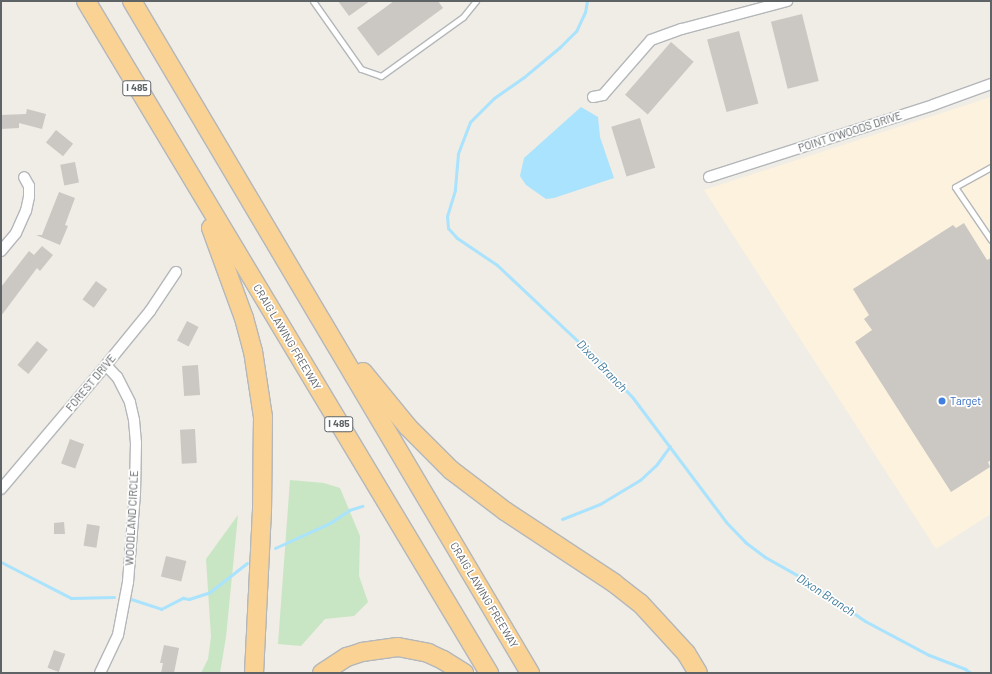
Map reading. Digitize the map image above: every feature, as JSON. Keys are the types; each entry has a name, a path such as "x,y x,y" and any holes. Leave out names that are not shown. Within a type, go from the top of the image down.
{"highway":[{"name":"CRAIG LAWING FREEWAY","path":"86,1 489,673"},
{"name":"CRAIG LAWING FREEWAY","path":"132,1 530,673"},
{"path":"189,174 240,304 253,351 263,417 262,510 254,673"},
{"path":"321,320 408,427 451,470 499,507 614,583 640,603 686,653 698,673"},
{"path":"322,673 347,657 362,652 398,647 428,653 464,673"}],"street":[{"path":"593,97 603,95 651,40 748,6 788,1"},
{"name":"POINT O'WOODS DRIVE","path":"709,177 933,105 991,84"},
{"path":"1,251 16,233 26,211 29,197 28,186 24,177"},
{"name":"FOREST DRIVE","path":"1,489 150,311 176,272"},
{"name":"WOODLAND CIRCLE","path":"100,673 115,644 122,620 131,554 136,458 136,430 130,402 116,377 106,365"}],"lane":[{"path":"313,1 360,68 381,76 463,18 476,1"},
{"path":"991,167 955,187 991,240"}],"shaded area":[{"path":"991,97 991,514 936,549 704,190"}],"green space":[{"path":"290,480 324,483 340,488 360,536 359,576 368,602 354,616 325,619 301,646 278,644"},
{"path":"238,515 226,637 220,673 201,673 208,659 211,637 206,559"}],"water":[{"path":"581,107 598,117 600,137 614,178 554,198 546,199 526,185 520,176 524,158"}],"building":[{"path":"338,1 370,1 349,16"},
{"path":"394,1 438,1 443,8 378,56 357,28"},
{"path":"802,14 819,81 788,89 771,22"},
{"path":"739,31 758,103 727,112 707,40"},
{"path":"671,42 694,62 648,115 625,95"},
{"path":"27,109 46,114 42,129 19,123 19,128 1,129 1,115 26,114"},
{"path":"640,118 655,168 627,176 611,127"},
{"path":"56,130 73,144 63,156 46,142"},
{"path":"75,162 79,183 64,185 60,165"},
{"path":"59,192 75,198 65,225 68,226 60,245 36,235 42,235"},
{"name":"Target","path":"964,223 987,260 991,258 991,460 988,462 990,467 951,492 855,342 872,330 864,319 869,315 853,289 953,225 956,228"},
{"path":"42,246 53,255 40,271 37,268 1,316 1,287 29,251 34,255"},
{"path":"96,281 107,289 94,308 82,300"},
{"path":"187,321 199,327 189,347 177,341"},
{"path":"37,341 48,350 28,374 17,365"},
{"path":"198,365 200,395 184,396 182,366"},
{"path":"195,429 197,463 182,464 180,430"},
{"path":"70,439 84,444 75,469 61,463"},
{"path":"64,522 65,534 54,534 54,523"},
{"path":"87,524 100,526 96,548 84,546"},
{"path":"166,556 186,561 181,581 161,576"},
{"path":"164,645 179,648 174,673 161,673 163,663 160,663"},
{"path":"54,650 65,654 59,672 48,668"}],"waterway":[{"name":"Dixon Branch","path":"587,1 585,12 576,31 560,47 524,77 494,98 470,122 458,154 455,190 447,216 448,228 457,238 497,265 602,364 633,398 726,522 745,542 765,557 804,579 865,621 929,655 965,669 971,673"},
{"path":"562,519 600,504 640,480 657,464 670,446"},
{"path":"275,548 330,523 349,510 362,506"},
{"path":"1,562 71,598 114,597"},
{"path":"131,599 161,609 183,598 189,599 210,592 247,563"}],"place":[{"name":"Target","path":"942,401"}]}
